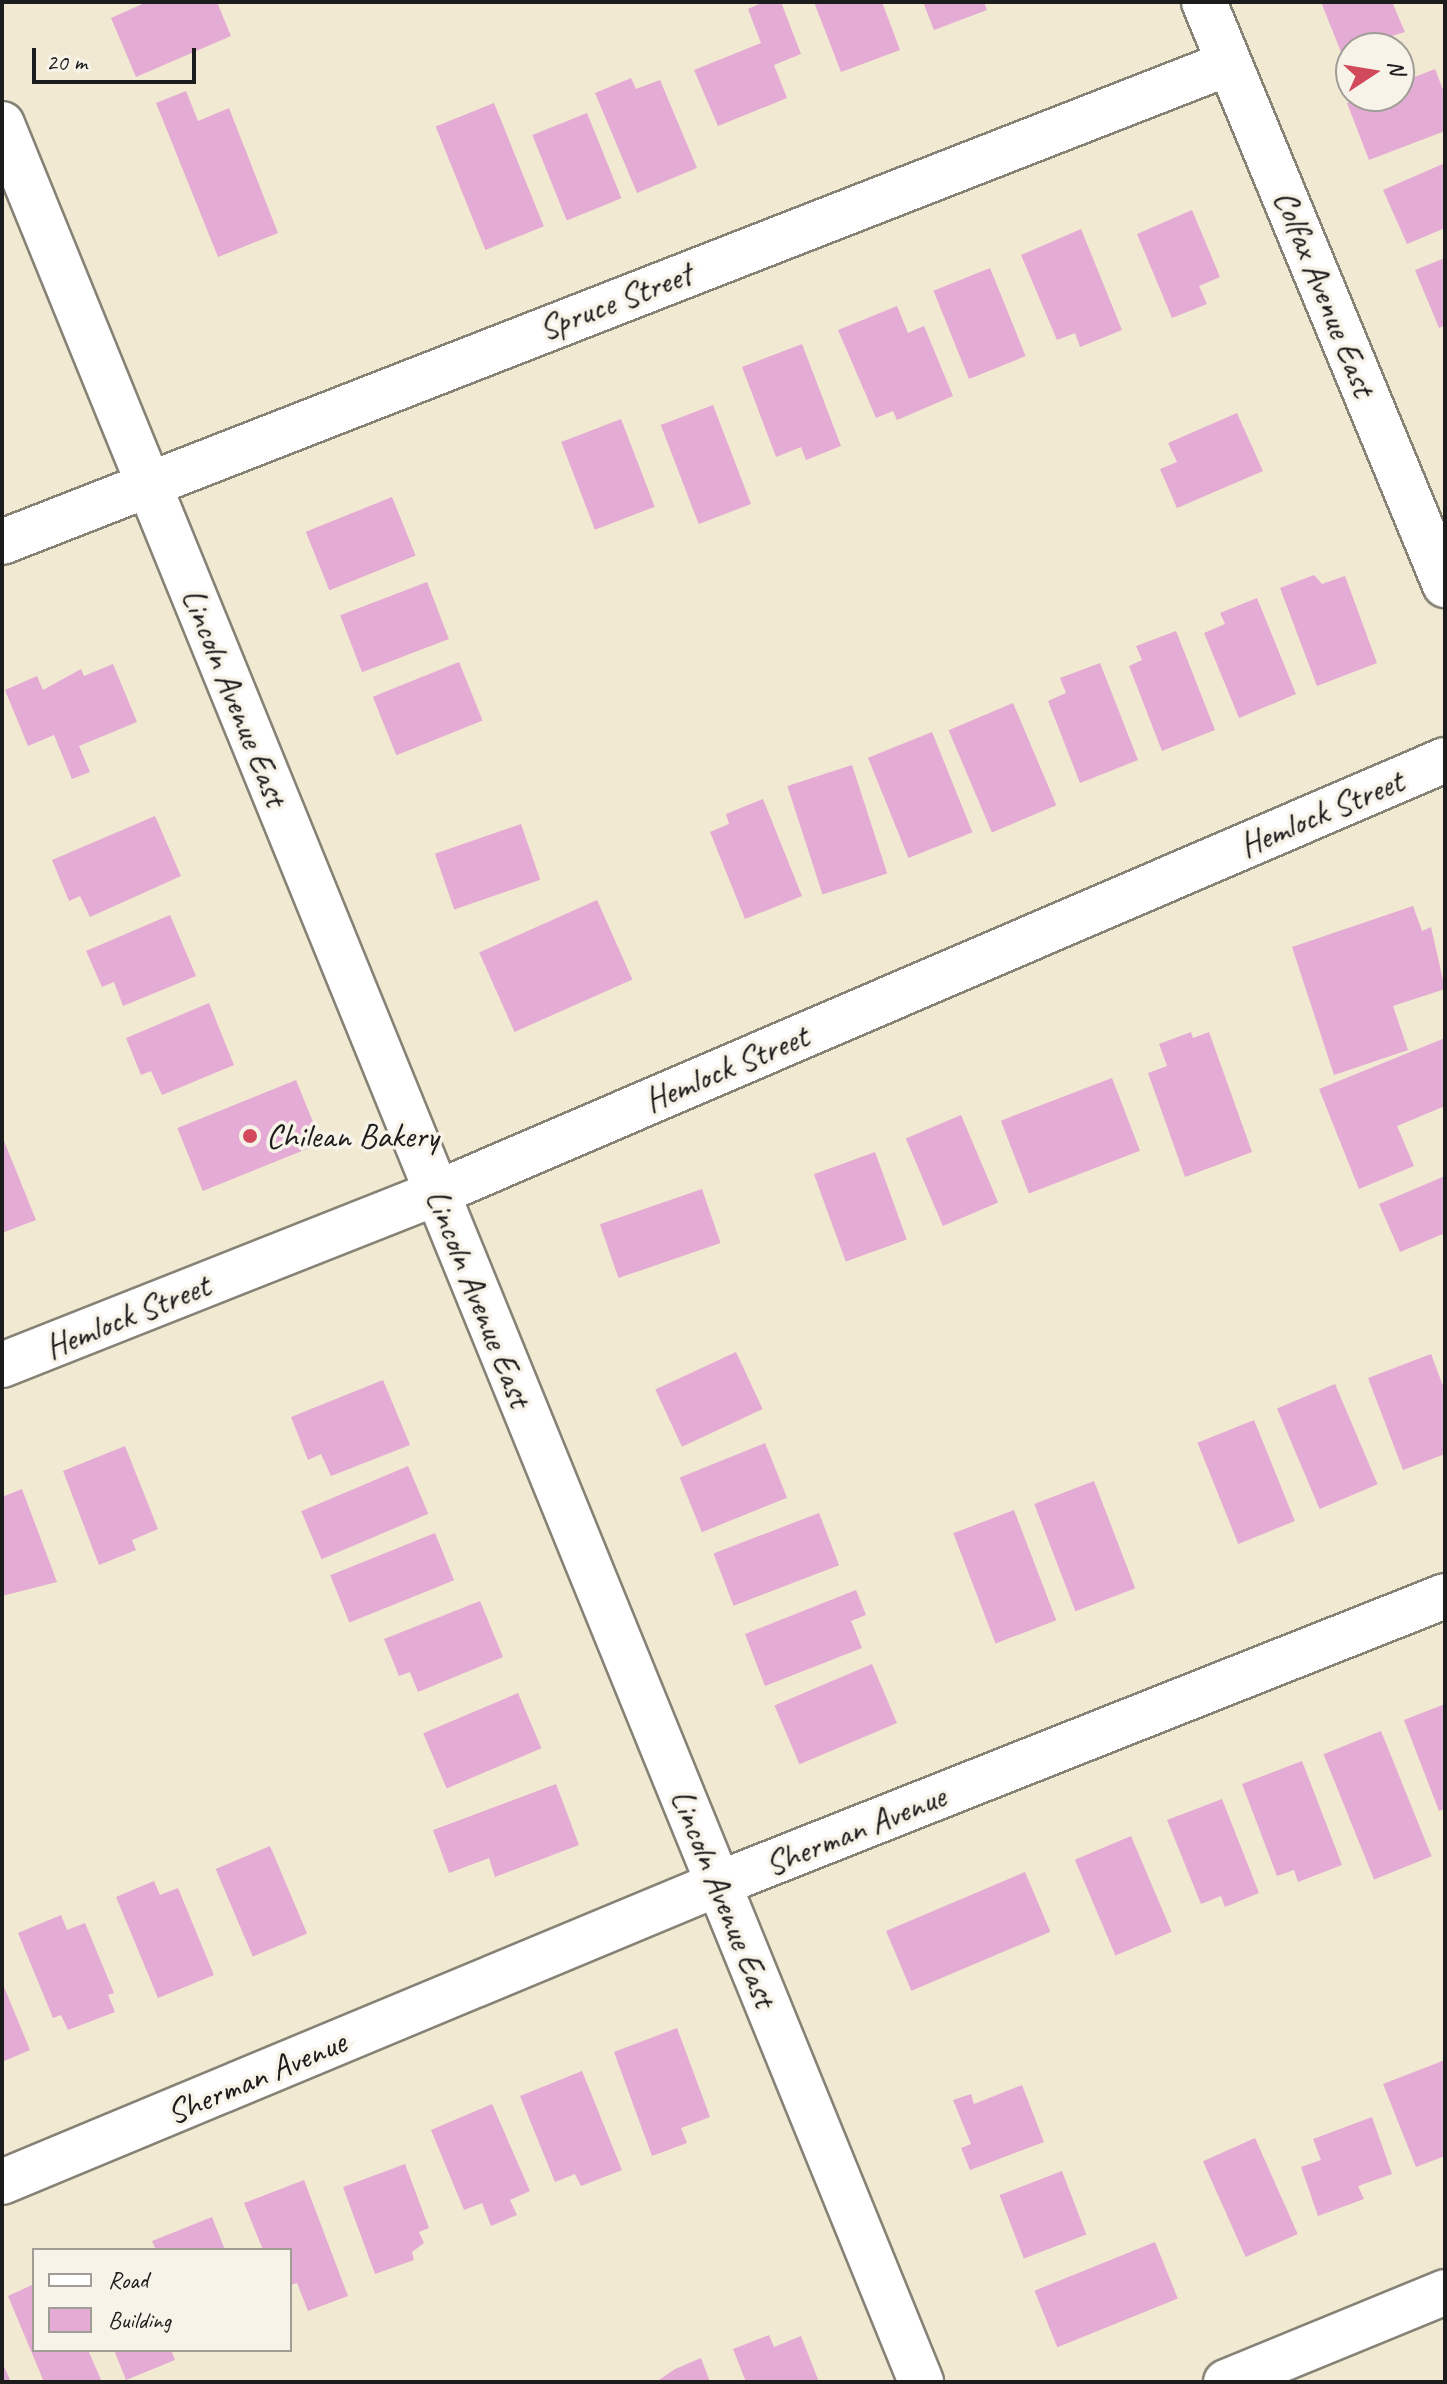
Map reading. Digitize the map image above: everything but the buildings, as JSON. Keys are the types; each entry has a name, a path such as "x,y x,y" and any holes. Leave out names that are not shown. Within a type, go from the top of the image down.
{"street":[{"name":"Colfax Avenue East","path":"1204,2 1445,585"},
{"name":"Spruce Street","path":"2,542 147,481 1229,63"},
{"name":"Lincoln Avenue East","path":"2,124 921,2382"},
{"name":"Hemlock Street","path":"2,1365 437,1193 1445,760"},
{"name":"Sherman Avenue","path":"2,2182 718,1884 1445,1596"},
{"path":"1226,2382 1445,2292"}],"place":[{"name":"Chilean Bakery","path":"250,1136"}]}
